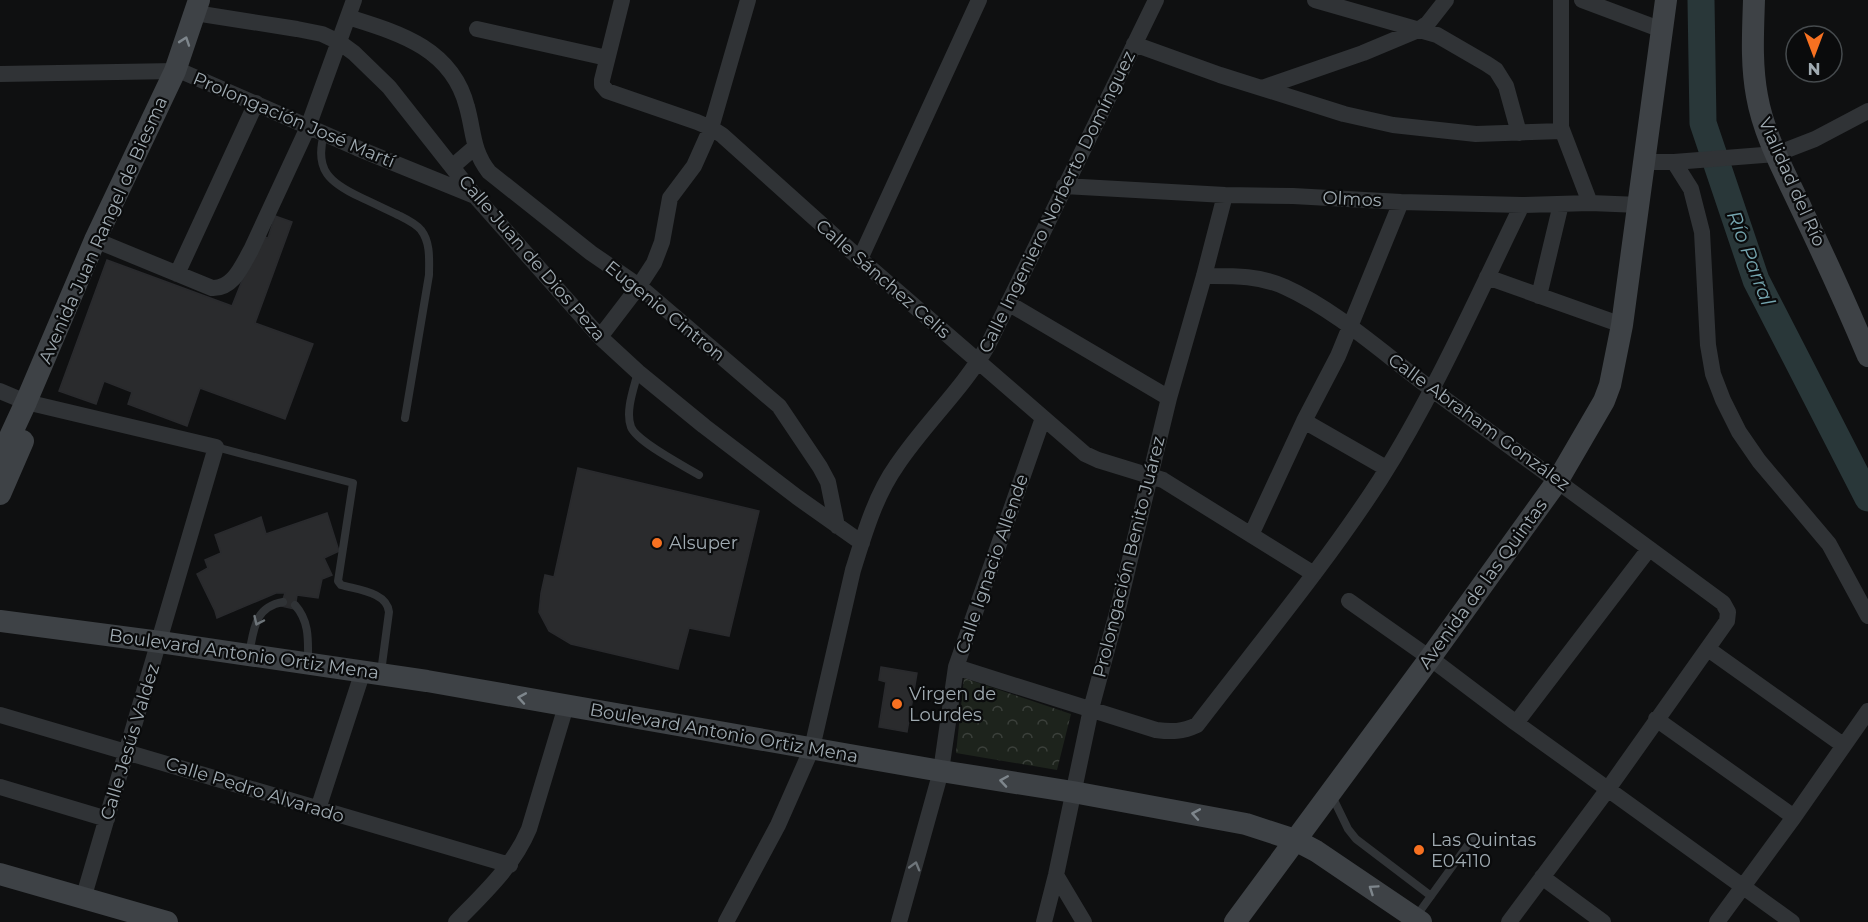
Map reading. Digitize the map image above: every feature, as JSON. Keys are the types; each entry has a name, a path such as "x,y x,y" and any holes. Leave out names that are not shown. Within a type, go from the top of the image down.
{"main road":[{"name":"Avenida de las Quintas","path":"1235,922 1249,906 1558,480 1604,401 1610,385 1622,325 1646,162 1666,0"},
{"name":"Vialidad del Río","path":"1754,0 1752,40 1757,96 1770,155 1845,301 1868,356"},
{"name":"Avenida Juan Rangel de Biesma","path":"0,458 95,240 175,71 197,7"},
{"path":"0,426 11,409 26,402 29,422 27,432 0,494"},
{"name":"Boulevard Antonio Ortiz Mena","path":"3,619 372,672 1246,824 1295,840 1316,851 1418,920"},
{"path":"0,874 167,922"}],"street":[{"path":"95,240 215,289 222,288 232,280 251,250 316,130 339,42 354,0"},
{"path":"477,29 607,58 622,0"},
{"path":"600,336 639,286 658,254 670,198 694,166 711,128 748,0"},
{"path":"860,259 979,0"},
{"path":"1315,0 1437,35 1496,70 1506,86 1519,133"},
{"path":"1262,88 1363,53 1418,30 1428,23 1446,0"},
{"path":"1561,0 1562,131 1590,203"},
{"path":"1582,0 1662,30"},
{"name":"Calle Ingeniero Norberto Domínguez","path":"726,922 778,825 812,748 853,570 887,479 979,362 1134,44 1150,2"},
{"name":"Calle Juan de Dios Peza","path":"197,7 322,34 339,42 374,71 389,87 475,196 600,336 638,372 704,426 862,543"},
{"name":"Eugenio Cintron","path":"348,17 413,40 441,60 458,82 466,103 475,147 489,172 591,253 639,286 778,406 828,482 837,526"},
{"path":"1134,44 1220,75 1344,114 1393,125 1455,132 1562,131"},
{"name":"Calle Sánchez Celis","path":"607,58 602,85 607,92 711,128 722,135 860,259 1085,454 1149,475 1179,489 1314,574"},
{"name":"Prolongación José Martí","path":"0,74 175,71 195,77 475,196"},
{"path":"177,274 256,103"},
{"path":"1646,162 1770,155 1815,139 1868,111"},
{"path":"452,167 475,147"},
{"path":"1677,162 1691,189 1702,232 1708,345 1713,374 1723,400 1739,432 1759,461 1829,544 1868,616"},
{"name":"Olmos","path":"1065,186 1401,202 1640,205"},
{"name":"Prolongación Benito Juárez","path":"1044,922 1056,875 1090,709 1118,609 1169,398 1225,195"},
{"path":"1251,535 1333,365 1401,202"},
{"path":"1539,296 1561,204"},
{"path":"956,667 1156,730 1184,731 1197,725 1314,574 1386,468 1432,389 1522,205"},
{"name":"Calle Abraham González","path":"1204,276 1264,280 1284,286 1305,298 1350,327 1558,480 1723,603 1728,617 1708,649"},
{"path":"1487,277 1622,325"},
{"path":"1008,303 1169,398"},
{"path":"0,391 26,402 216,447"},
{"name":"Calle Ignacio Allende","path":"899,922 941,771 951,687 956,667 1043,418"},
{"path":"1304,421 1386,468"},
{"name":"Calle Jesús Valdez","path":"83,899 216,447"},
{"path":"1516,723 1649,549"},
{"path":"1349,601 1792,922"},
{"path":"1509,922 1708,649 1843,745"},
{"path":"318,809 372,672"},
{"path":"456,922 510,865 521,847 529,829 566,706"},
{"path":"1717,922 1868,711"},
{"name":"Calle Pedro Alvarado","path":"0,715 510,865"},
{"path":"1656,719 1794,817"},
{"path":"0,787 107,819"},
{"path":"1056,875 1084,922"},
{"path":"1542,877 1603,922"}],"lane":[{"path":"316,130 322,165 333,182 410,222 421,231 426,242 429,275 405,418"},
{"path":"638,372 629,415 631,428 639,439 699,475"},
{"path":"216,447 353,483 338,580 341,585 382,597 388,605 389,612 372,672"},
{"path":"249,654 258,618 266,607 283,602"},
{"path":"296,605 307,625 308,663"},
{"path":"1331,792 1348,829 1356,839 1431,896"},
{"path":"1418,920 1431,896 1474,835"}],"green space":[{"path":"964,678 1071,714 1057,770 956,753"}],"building":[{"path":"275,216 292,222 255,323 313,344 285,419 200,388 187,426 128,404 132,392 104,381 96,404 59,391 107,260 232,306 260,236 268,238"},
{"name":"Alsuper","path":"578,468 759,511 729,636 689,628 678,669 571,644 549,631 539,612 541,593 545,575 554,577"},
{"path":"327,513 339,551 324,558 332,575 322,579 318,598 297,595 295,609 281,606 285,593 276,593 217,618 197,574 208,568 205,560 221,553 215,535 261,517 266,534"},
{"name":"Virgen de Lourdes","path":"881,667 917,673 907,732 879,727 886,682 879,680"}],"waterway":[{"name":"Río Parral","path":"1701,0 1703,123 1756,280 1868,498"}],"place":[{"name":"Alsuper","path":"657,543"},
{"name":"Virgen de Lourdes","path":"897,704"},
{"name":"Las Quintas E04110","path":"1419,850"}]}
